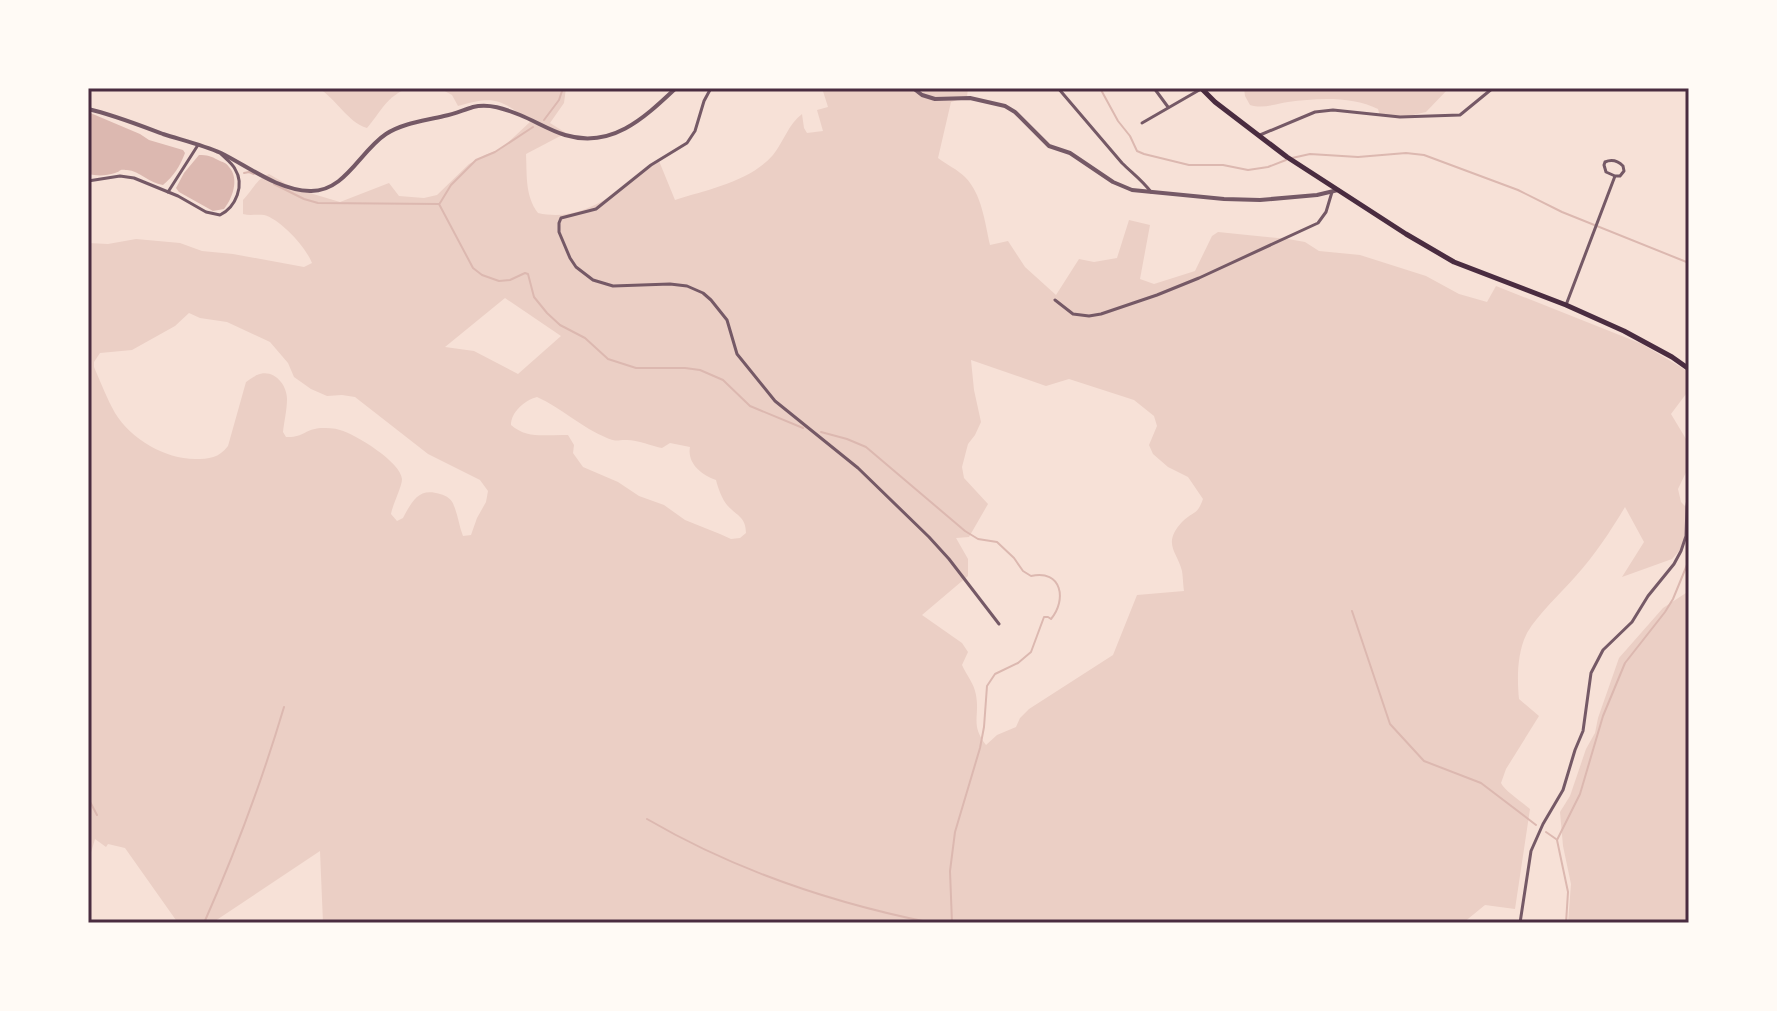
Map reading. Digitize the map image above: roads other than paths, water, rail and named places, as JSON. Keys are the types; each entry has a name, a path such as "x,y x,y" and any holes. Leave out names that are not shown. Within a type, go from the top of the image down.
{"main road":[{"path":"1201,89 1287,157 1336,191 1454,262 1624,331 1689,369"}],"street":[{"path":"88,109 218,152 297,190 322,190 337,183 374,144 390,132 422,121 486,105 510,111 565,135 594,139 618,133 632,125 676,88"},
{"path":"711,88 695,131 687,143 651,165 596,209 561,218 559,232 570,258 584,275 604,284 670,284 695,289 711,300 727,320 737,354 775,401 858,468 929,537 999,624"},
{"path":"913,88 935,99 970,98 1005,106 1049,146 1070,153 1123,188 1260,200 1336,191"},
{"path":"1058,88 1151,192"},
{"path":"1154,88 1169,108"},
{"path":"1260,135 1315,112 1333,110 1400,117 1465,113 1473,102 1493,88"},
{"path":"1142,123 1201,89"},
{"path":"168,192 198,145"},
{"path":"88,181 124,176 220,215 228,211 238,193 239,179 233,165 218,152"},
{"path":"1566,305 1615,176 1623,173 1623,166 1613,161 1605,162 1606,172 1615,176"},
{"path":"1055,300 1073,314 1089,316 1157,295 1318,223 1336,191"},
{"path":"1520,923 1531,851 1563,790 1586,720 1591,673 1603,650 1632,622 1681,551 1686,536 1689,490"}],"waterway":[{"path":"544,120 559,100 563,88"},
{"path":"1100,88 1137,151 1144,154 1189,165 1223,165 1248,170 1286,160"},
{"path":"440,203 451,185 476,160 495,152 533,127"},
{"path":"1292,158 1310,154 1358,157 1406,153 1424,155 1518,190 1562,212 1689,263"},
{"path":"244,173 254,174"},
{"path":"274,184 318,203 439,204"},
{"path":"439,204 473,268 499,281 528,274 534,297 547,313 560,325 585,338 608,359 636,368 700,370 723,380 750,406 803,428"},
{"path":"821,432 866,447 965,531 978,539 997,542 1023,571 1031,576 1049,577 1059,588 1056,611 1051,619 1044,617 1031,652 1018,663 995,674 987,686 980,748 955,832 950,871 952,923"},
{"path":"1566,923 1568,892 1557,840 1580,794 1603,716 1625,663 1665,612 1689,560"},
{"path":"1352,611 1390,724 1424,761 1481,783 1536,825"},
{"path":"204,923 247,816 284,707"},
{"path":"88,798 97,815"},
{"path":"647,819 715,854 785,883 858,906 932,923"},
{"path":"1546,832 1556,839"},
{"path":"560,921 565,923"}]}
